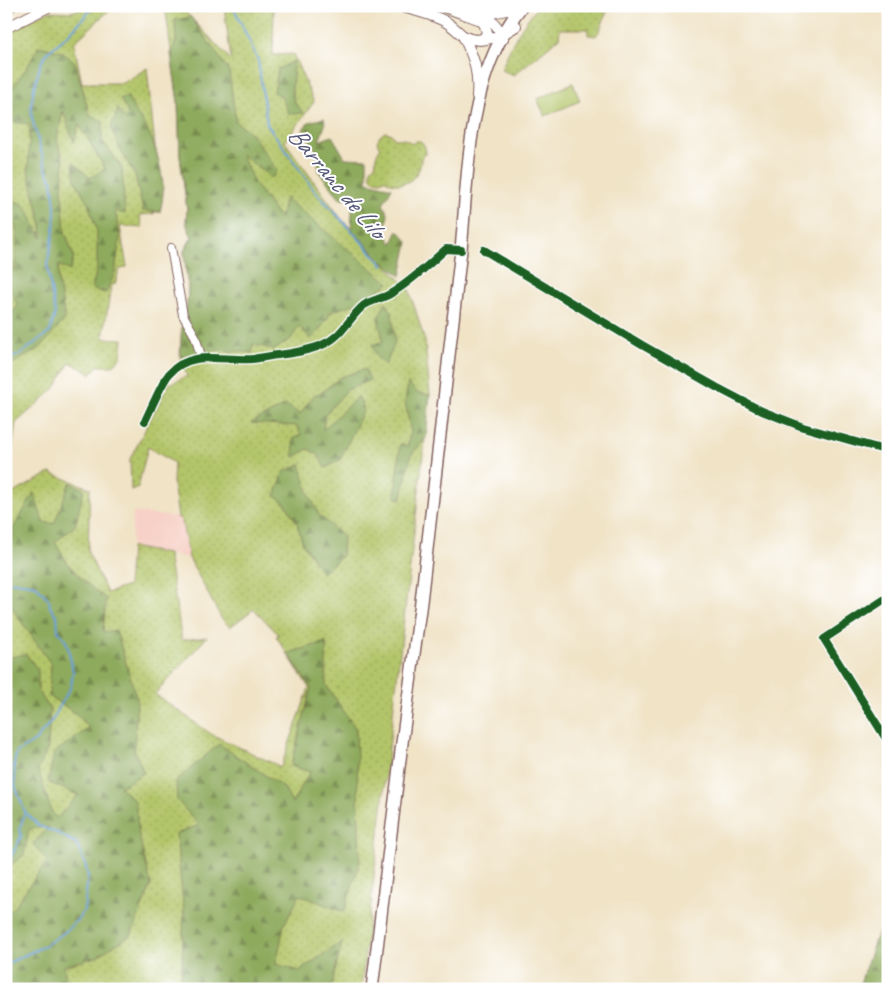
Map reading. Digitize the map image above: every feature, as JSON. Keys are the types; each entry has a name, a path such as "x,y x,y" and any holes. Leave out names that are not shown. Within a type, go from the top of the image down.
{"highway":[{"path":"462,237 465,192 475,117 482,87 502,35 522,6"},
{"path":"372,989 421,602 460,250 482,110 499,57 516,26 531,6"}],"main road":[{"path":"6,28 50,6"},
{"path":"399,6 442,19 462,35 472,40 502,35 516,26"},
{"path":"442,6 484,22 487,32 485,37 480,40"},
{"path":"464,14 482,15 501,12 514,6"},
{"path":"482,15 499,28 504,38 499,57"},
{"path":"462,35 472,52 477,70 478,86 475,117"}],"street":[{"path":"6,9 13,6"},
{"path":"171,248 183,315 195,336 203,357"},
{"path":"145,421 169,374 181,364 203,357 236,360 253,359 303,351 320,346 331,341 341,333 353,316 365,305 390,295 412,279 446,249 460,250"},
{"path":"484,250 642,345 762,411 803,427 888,451"},
{"path":"888,597 824,638 888,742"}],"shaded area":[{"path":"133,512 181,518 189,558 131,547"}],"green space":[{"path":"91,6 114,6 74,43 82,83 123,83 147,68 155,146 163,192 160,212 140,215 142,228 120,226 127,267 119,270 115,284 111,286 103,338 123,339 121,357 113,366 97,366 91,374 70,362 55,388 16,423 6,488 6,32 49,11 71,12"},
{"path":"165,6 180,6 231,60 224,6 274,6 273,55 293,54 314,102 285,142 340,217 409,289 425,341 430,395 361,989 6,989 6,497 50,473 90,488 88,552 107,593 128,586 131,547 168,554 182,640 207,637 155,694 211,734 281,767 309,688 276,636 279,635 254,609 230,627 221,618 189,558 181,518 178,518 173,482 174,463 148,447 138,487 131,490 130,459 168,385 187,376 180,357 182,324 187,306 188,288 184,251 192,237 186,223 187,209 180,156 178,102"},
{"path":"539,6 609,6 596,36 588,35 588,29 560,29 559,38 514,75 501,70 517,36 526,21"},
{"path":"191,17 229,71 236,122 252,134 277,171 272,178 241,154 254,183 280,218 285,198 389,283 362,300 332,311 311,339 299,326 291,339 274,350 253,344 252,353 218,350 180,357 182,323 187,306 188,288 184,251 192,237 186,223 187,209 180,156 178,102 171,54 176,41 175,20"},
{"path":"39,46 62,52 75,62 90,116 103,121 102,140 122,168 125,214 115,211 120,236 115,272 106,293 92,289 97,268 97,231 88,203 75,180 73,162 90,178 105,169 79,125 74,142 63,111 57,139 64,162 62,190 65,232 74,257 70,271 59,265 58,279 65,319 40,348 9,366 13,350 6,344 6,319 18,306 11,290 6,291 6,273 15,269 17,233 12,211 16,201 25,206 42,238 41,222 28,170 30,124 9,122 6,117 6,97 8,97 11,89 26,69"},
{"path":"294,61 292,91 295,103 304,113 289,114 281,96 274,92 278,69"},
{"path":"573,83 580,101 545,116 537,99"},
{"path":"127,96 149,133 157,153 163,186 160,212 143,211 135,175 121,151 111,128 118,109 123,118 128,113 120,99"},
{"path":"324,118 325,125 319,141 332,136 345,158 367,159 367,182 392,188 383,204 388,214 385,233 392,244 398,230 408,242 401,276 382,261 351,229 353,196 341,199 319,172 317,152 303,129 309,122"},
{"path":"385,132 390,133 395,139 404,139 412,144 420,141 425,147 426,153 421,158 418,172 403,184 390,183 384,179 381,181 373,180 370,173 376,164 380,148 377,142"},
{"path":"386,302 392,312 395,343 385,366 377,357 372,345 383,341 378,318"},
{"path":"365,369 370,380 347,390 325,415 323,430 358,396 364,409 340,460 325,468 318,454 308,449 294,457 293,439 301,435 297,426 251,423 286,405 300,414 314,395 322,392 341,377"},
{"path":"408,383 418,393 430,395 426,438 411,455 401,499 395,497 400,444 407,446 411,432 405,402"},
{"path":"300,464 308,492 319,515 343,536 342,556 322,573 303,544 297,523 285,503 275,496 284,472"},
{"path":"70,483 84,489 75,526 55,542 68,564 84,581 106,599 103,632 116,630 137,700 134,749 144,773 120,787 135,801 139,836 151,885 131,935 96,957 64,966 67,989 6,989 6,915 14,907 47,861 33,844 49,827 29,829 24,855 6,869 6,658 26,654 38,670 38,691 50,709 48,748 38,770 52,813 57,818 78,795 48,782 54,753 89,728 78,715 49,696 51,664 6,597 6,572 13,529 34,493 43,522 54,524"},
{"path":"326,642 326,685 356,729 360,862 344,912 300,895 284,925 276,964 299,971 342,942 332,984 329,989 181,989 184,913 176,834 199,825 177,800 176,781 219,744 284,788 292,803 310,772 291,766 311,688 288,653"},
{"path":"888,920 888,989 858,989 877,934"}],"waterway":[{"path":"6,359 19,355 50,332 55,313 47,265 54,231 55,207 52,181 46,169 32,118 31,104 34,88 41,63 47,53 69,34 94,6"},
{"name":"Barranc de Lilo","path":"233,6 258,60 267,124 314,190 383,265"},
{"path":"6,579 36,585 49,600 50,607 57,616 58,631 65,639 68,647 73,672 71,686 53,719 35,741 17,752 14,763 15,786 25,812 39,826 76,843 85,863 88,877 84,910 79,918 65,932 44,946 6,964"},
{"path":"6,863 9,861 21,837 20,828 25,812"}],"cycle path":[{"path":"145,421 166,378 178,366 187,361 208,358 252,359 300,352 322,345 335,337 363,306 398,289 420,273 446,249 461,250"},
{"path":"484,250 642,345 762,411 803,427 888,451"},
{"path":"888,597 824,639 888,742"}]}
